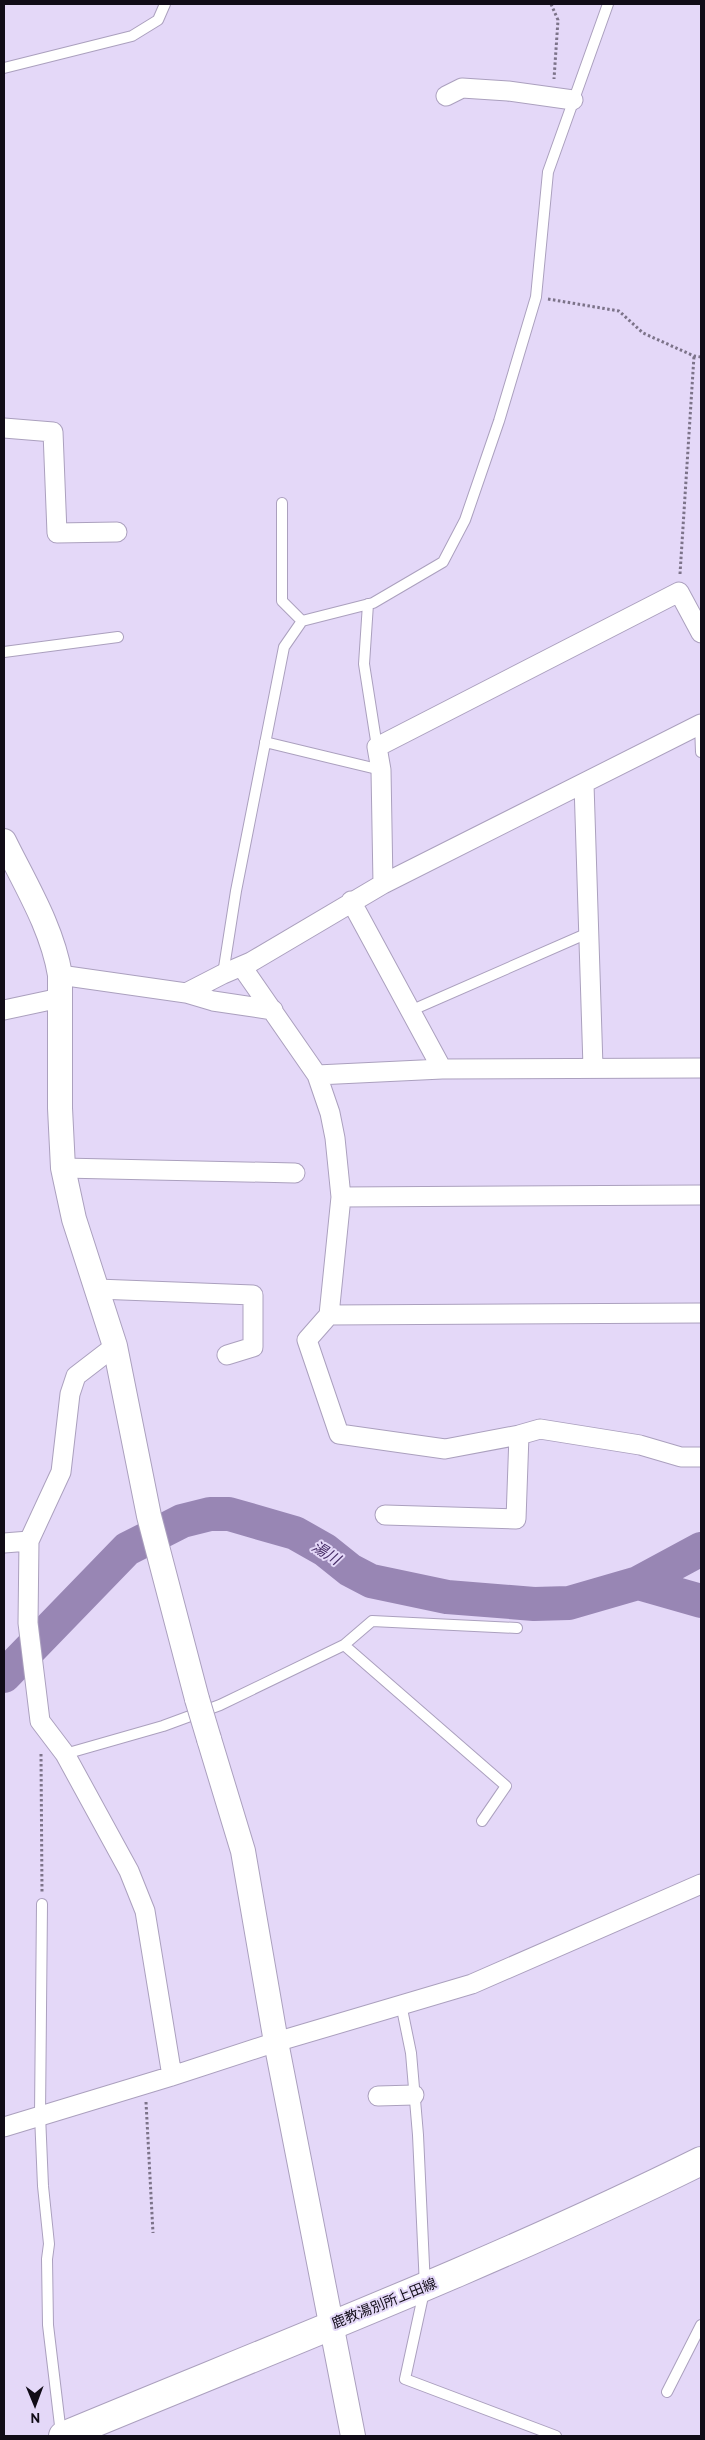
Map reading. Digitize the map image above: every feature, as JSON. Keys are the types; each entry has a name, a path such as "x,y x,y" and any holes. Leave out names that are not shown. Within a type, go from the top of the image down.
{"main road":[{"name":"鹿教湯別所上田線","path":"63,2436 426,2287 537,2239 701,2161"}],"street":[{"path":"446,96 462,88 508,91 574,100"},
{"path":"4,428 53,432 57,533 117,532"},
{"path":"383,884 381,770 377,747 679,592 701,632"},
{"path":"186,993 223,974 242,967 351,901 383,884 701,724"},
{"path":"584,784 593,1067"},
{"path":"4,841 51,936 60,986 60,1108 63,1168 74,1219 115,1346 149,1516 163,1573 197,1699 243,1851 276,2042 353,2436"},
{"path":"351,901 442,1069"},
{"path":"242,967 317,1075 332,1121 341,1197 329,1315 307,1340 339,1434 445,1449 519,1435 540,1429 640,1445 681,1457 701,1456"},
{"path":"4,1010 60,986 186,993 213,1001 273,1010"},
{"path":"317,1075 442,1069 701,1068"},
{"path":"63,1168 295,1173"},
{"path":"341,1197 701,1195"},
{"path":"96,1289 253,1295 253,1347 227,1355"},
{"path":"329,1315 701,1313"},
{"path":"115,1346 76,1376 70,1394 61,1472 29,1541 28,1623 40,1720 65,1754 129,1871 145,1911 172,2076"},
{"path":"385,1516 516,1519 519,1435"},
{"path":"4,1543 29,1541"},
{"path":"4,2127 276,2042 472,1984 701,1884"},
{"path":"378,2096 414,2094"}],"lane":[{"path":"4,68 132,36 158,20 165,4"},
{"path":"223,974 236,892 284,647 302,621 368,604 443,562 465,520 499,422 536,297 548,172 608,4"},
{"path":"282,503 282,601 302,621"},
{"path":"368,604 364,664 377,747"},
{"path":"4,652 118,637"},
{"path":"701,724 701,752"},
{"path":"265,742 381,770"},
{"path":"410,1011 588,933"},
{"path":"65,1754 163,1726 220,1705 344,1645 372,1622 517,1628"},
{"path":"344,1645 506,1786 482,1821"},
{"path":"42,1904 40,2115 43,2186 49,2244 47,2259 48,2326 63,2436"},
{"path":"401,2004 410,2053 414,2094 426,2287 405,2379 556,2436"},
{"path":"667,2392 701,2326"}],"path":[{"path":"551,4 558,20 553,97"},
{"path":"536,297 618,311 643,333 694,356 701,357"},
{"path":"679,592 694,356"},
{"path":"40,1720 42,1904"},
{"path":"145,2084 153,2233"}],"waterway":[{"name":"湯川","path":"4,1676 127,1549 182,1521 210,1514 229,1514 295,1533 325,1550 350,1570 371,1581 447,1597 534,1604 569,1603 638,1583 701,1549"},
{"name":"湯川","path":"638,1583 701,1601"}]}
